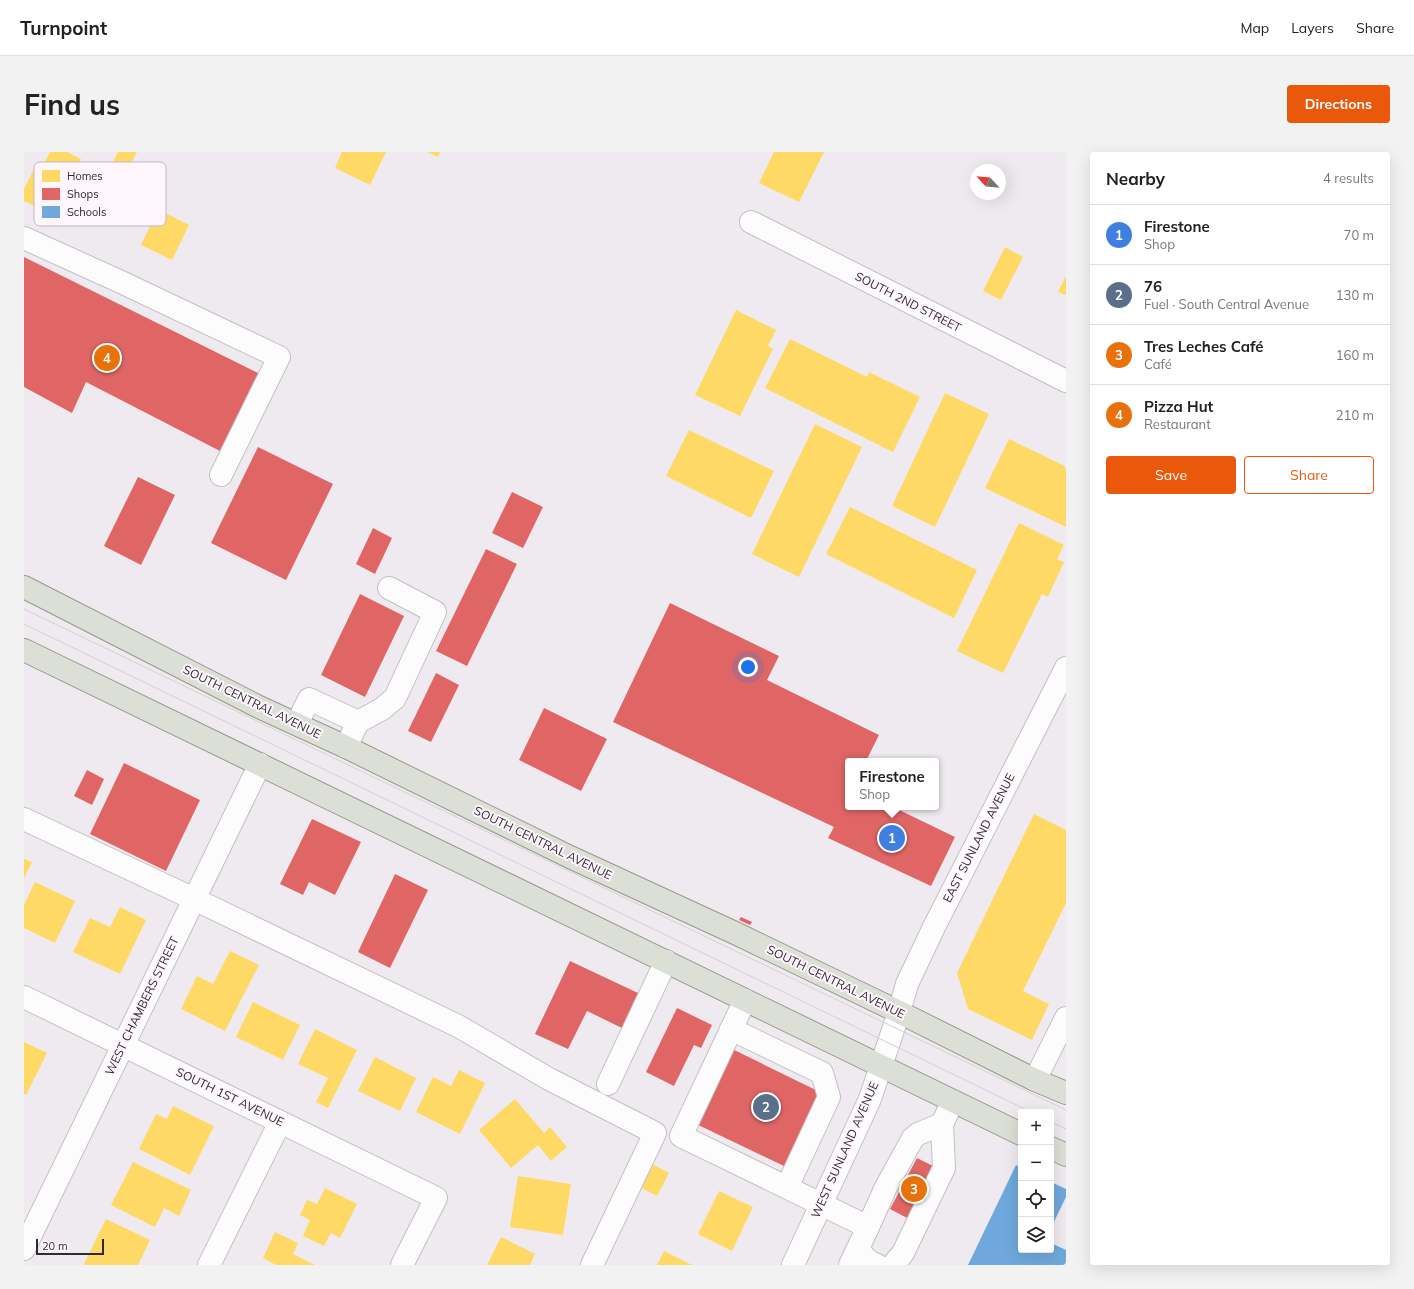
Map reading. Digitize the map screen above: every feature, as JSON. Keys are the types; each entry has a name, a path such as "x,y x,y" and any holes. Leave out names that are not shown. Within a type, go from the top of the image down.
{"main road":[{"name":"SOUTH CENTRAL AVENUE","path":"24,587 259,707 346,747 570,857 669,902 899,1012 1035,1080 1066,1093"},
{"path":"24,650 1018,1133"},
{"path":"1054,1149 1066,1155"}],"street":[{"name":"SOUTH 2ND STREET","path":"751,222 1066,381"},
{"path":"24,238 279,357 221,475"},
{"path":"346,747 358,722 382,709 395,698 435,612 390,588"},
{"name":"EAST SUNLAND AVENUE","path":"899,1012 907,984 934,927 1066,668"},
{"path":"297,724 309,699 358,722"},
{"name":"WEST CHAMBERS STREET","path":"24,1249 260,764"},
{"path":"24,819 458,1026 550,1079 655,1133 592,1265"},
{"path":"608,1084 666,961"},
{"name":"SOUTH 1ST AVENUE","path":"24,997 436,1198 402,1265"},
{"path":"745,1000 681,1136 822,1203 868,1227"},
{"name":"WEST SUNLAND AVENUE","path":"793,1265 870,1099 899,1012"},
{"path":"1035,1080 1066,1018"},
{"path":"731,1029 822,1073 829,1097 787,1186"},
{"path":"893,1265 902,1253 944,1168 942,1124 953,1101"},
{"path":"209,1265 280,1122"},
{"path":"854,1256 886,1187 913,1138 918,1134 942,1124"},
{"path":"854,1256 862,1255 868,1262 877,1265"}],"building: Homes":[{"path":"50,152 67,152 81,159 80,162 45,162"},
{"path":"118,152 137,152 132,162 113,162"},
{"path":"342,152 386,152 370,185 335,168"},
{"path":"427,152 440,152 438,157"},
{"path":"774,152 824,152 799,202 759,183"},
{"path":"34,169 34,206 24,201 24,189"},
{"path":"166,214 189,225 172,260 141,245 150,226 166,226"},
{"path":"1005,247 1023,257 1001,300 983,291"},
{"path":"1066,276 1066,295 1058,292"},
{"path":"736,310 776,330 768,346 773,349 740,416 695,395"},
{"path":"790,339 867,377 869,372 920,397 893,452 765,388"},
{"path":"945,393 989,414 935,527 892,506"},
{"path":"815,424 862,447 799,577 752,554"},
{"path":"689,430 774,471 751,518 666,476"},
{"path":"1009,439 1065,466 1066,527 985,488"},
{"path":"850,507 977,570 954,618 826,554"},
{"path":"1019,523 1064,545 1057,559 1064,562 1048,597 1042,594 1003,673 957,651"},
{"path":"1034,814 1066,830 1066,903 1023,991 1049,1004 1032,1040 968,1009 957,973"},
{"path":"24,859 32,862 24,878"},
{"path":"35,882 75,901 55,943 24,928 24,905"},
{"path":"120,907 146,920 120,974 73,952 90,918 110,927"},
{"path":"230,951 259,965 225,1031 181,1009 197,976 213,984"},
{"path":"253,1002 300,1025 283,1060 236,1037"},
{"path":"315,1029 357,1050 328,1108 316,1102 328,1078 298,1064"},
{"path":"24,1042 47,1053 26,1095 24,1094"},
{"path":"375,1057 416,1078 400,1111 358,1091"},
{"path":"459,1070 485,1083 460,1134 416,1112 433,1077 451,1086"},
{"path":"515,1099 544,1133 550,1127 567,1147 551,1161 538,1145 511,1168 479,1130"},
{"path":"173,1106 214,1126 190,1175 139,1149 156,1114 167,1119"},
{"path":"133,1162 191,1190 179,1216 164,1208 155,1227 111,1205"},
{"path":"650,1163 669,1173 657,1196 638,1186"},
{"path":"518,1176 571,1184 563,1235 510,1227"},
{"path":"325,1188 357,1204 340,1238 331,1233 324,1246 303,1236 310,1220 300,1215 307,1200 317,1204"},
{"path":"719,1191 753,1207 732,1251 698,1234"},
{"path":"106,1219 150,1240 138,1265 84,1264"},
{"path":"275,1232 298,1243 293,1254 315,1265 276,1265 263,1258"},
{"path":"501,1237 535,1254 530,1265 487,1265"},
{"path":"664,1251 692,1265 657,1265"}],"building: Shops":[{"path":"24,257 260,374 220,451 86,382 72,413 24,387"},
{"path":"258,447 333,484 286,580 211,543"},
{"path":"138,477 175,495 141,565 104,546"},
{"path":"512,492 543,507 523,548 492,533"},
{"path":"373,528 392,538 375,574 356,564"},
{"path":"486,549 517,564 467,666 436,651"},
{"path":"360,594 404,616 365,697 321,675"},
{"path":"670,603 779,656 767,680 879,735 868,758 845,758 845,810 899,810 955,837 931,886 828,838 834,827 613,722"},
{"path":"436,673 459,685 431,742 408,731"},
{"path":"544,708 607,739 581,791 519,760"},
{"path":"124,763 200,800 166,871 90,834"},
{"path":"87,770 104,779 92,805 74,796"},
{"path":"312,819 361,842 335,895 309,882 303,895 280,884"},
{"path":"395,874 428,890 390,968 358,952"},
{"path":"741,917 752,922 750,925 739,920"},
{"path":"570,961 638,993 622,1028 587,1011 568,1049 535,1034"},
{"path":"677,1008 712,1025 701,1048 694,1045 674,1086 646,1072"},
{"path":"728,1047 822,1093 786,1167 692,1122"},
{"path":"917,1158 937,1168 911,1220 890,1209"}],"building: Schools":[{"path":"1016,1165 1018,1166 1018,1253 1054,1253 1054,1244 1066,1250 1066,1265 968,1265"},
{"path":"1054,1183 1066,1189 1066,1197 1054,1222"}],"tram line":[{"path":"24,609 1066,1110"},
{"path":"24,624 1025,1109"},
{"path":"1054,1123 1066,1129"}],"place":[{"name":"Pizza Hut","path":"107,358"},
{"name":"Firestone","path":"892,838"},
{"name":"76","path":"766,1107"},
{"name":"Tres Leches Café","path":"914,1189"}]}
